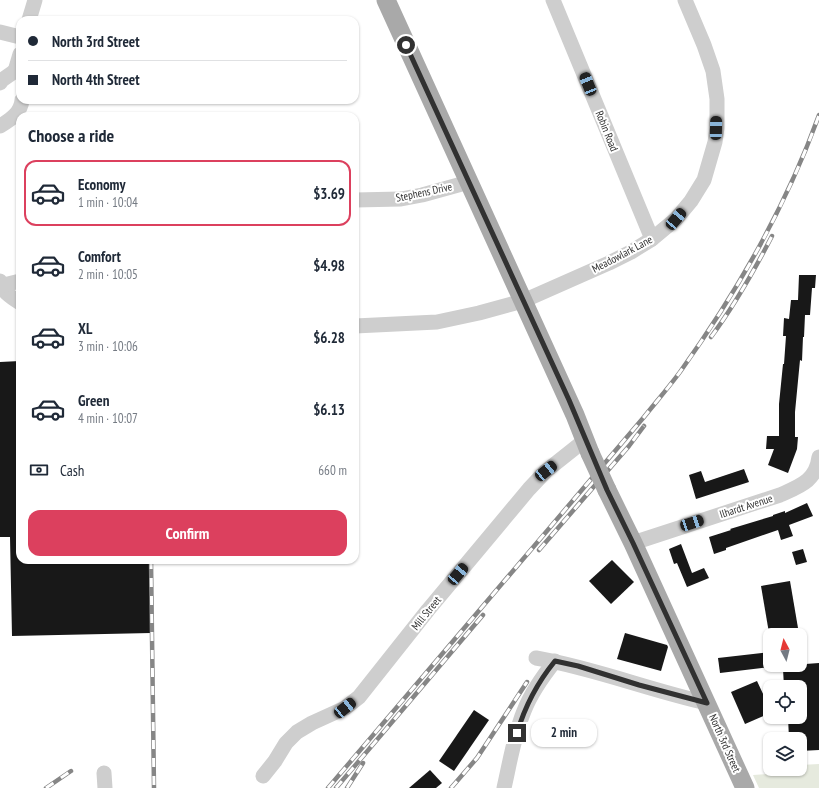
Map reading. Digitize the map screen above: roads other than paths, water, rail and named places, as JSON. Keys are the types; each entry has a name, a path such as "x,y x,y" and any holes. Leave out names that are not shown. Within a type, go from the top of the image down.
{"main road":[{"name":"North 3rd Street","path":"386,0 575,415 587,447 633,543 745,788"}],"street":[{"path":"30,16 35,0"},
{"name":"Robin Road","path":"553,0 652,239"},
{"name":"Meadowlark Lane","path":"359,326 437,322 480,313 523,301 610,263 652,239 676,219 692,201 698,191 708,168 716,135 717,99 713,71 685,0"},
{"path":"0,32 16,36"},
{"path":"0,83 2,80 16,76"},
{"path":"0,126 14,117 16,114"},
{"name":"Stephens Drive","path":"359,200 401,199 422,195 469,182"},
{"path":"0,284 16,282"},
{"path":"0,284 16,301"},
{"name":"Mill Street","path":"263,776 275,761 286,743 297,732 312,723 345,708 359,697 428,610 529,489 546,471 587,447"},
{"name":"Ilhardt Avenue","path":"633,543 780,495 802,485 816,470 819,457"},
{"path":"536,658 578,666 639,685 707,703"},
{"path":"504,788 513,745 524,710 538,685 555,661"}],"railway":[{"path":"328,788 644,417 680,372 721,311 776,216 806,149 819,115"},
{"path":"711,337 728,313 772,236"},
{"path":"539,550 629,446 644,426"},
{"path":"151,564 154,788"},
{"path":"336,788 483,615"},
{"path":"451,788 477,758 527,682"},
{"path":"347,788 363,763"},
{"path":"46,788 71,771"}]}
